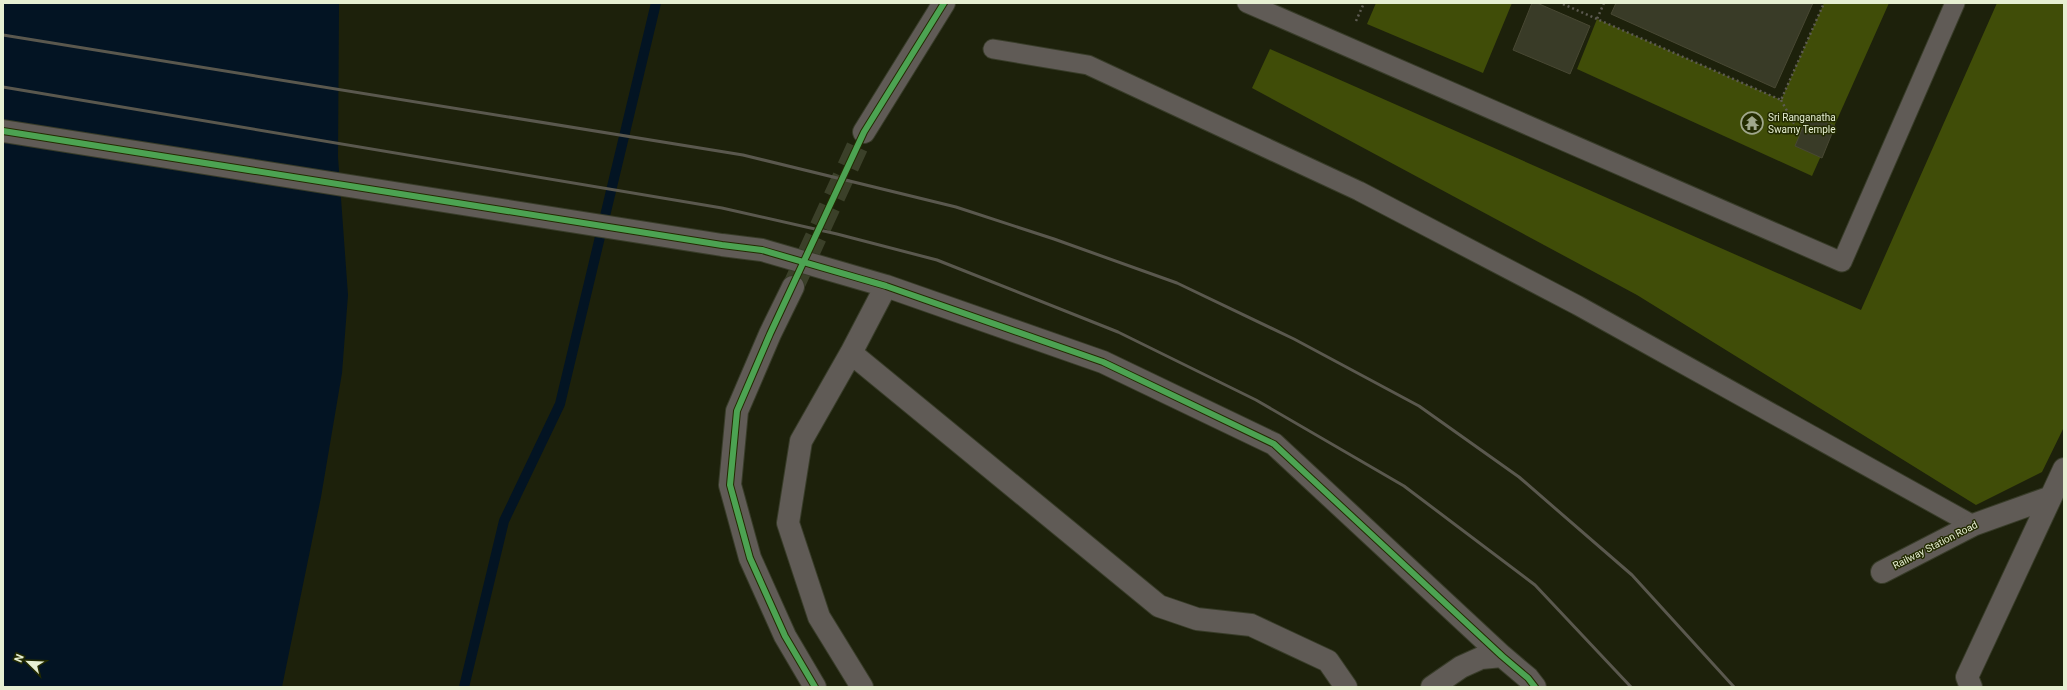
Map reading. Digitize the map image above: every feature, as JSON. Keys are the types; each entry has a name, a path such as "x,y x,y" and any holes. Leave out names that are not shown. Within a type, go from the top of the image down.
{"street":[{"path":"864,132 944,3"},
{"path":"3,131 722,245 762,250 886,286 1103,362 1274,444 1502,656 1528,678 1535,687"},
{"path":"862,687 819,617 788,523 801,441 886,286"},
{"path":"793,287 770,334 737,411 730,485 750,558 785,636 815,687"},
{"path":"850,353 1159,606 1197,619 1251,626 1328,661 1346,687"},
{"path":"1971,687 1967,677 2064,469"},
{"name":"Railway Station Road","path":"1882,572 1973,525 2052,497"},
{"path":"1432,687 1461,667 1481,658 1502,656"}],"lane":[{"path":"1247,3 1842,262 1955,3"},
{"path":"993,49 1088,65 1359,191 1577,305 1973,525"}],"path":[{"path":"1597,19 1604,3"},
{"path":"1781,100 1824,3"},
{"path":"1563,4 1781,100 1796,128"}],"green space":[{"path":"1376,3 1512,3 1483,73 1367,24"},
{"path":"1824,3 1889,3 1812,176 1577,69 1597,19 1781,100"},
{"path":"1997,3 2064,3 2064,427 2042,472 1976,505 1637,295 1252,88 1270,49 1861,310"}],"water":[{"path":"3,3 339,3 338,157 348,295 342,373 321,497 282,687 3,687"}],"building":[{"path":"1532,3 1537,3 1590,26 1570,74 1513,50"},
{"path":"1616,3 1813,3 1775,88 1611,14"},
{"path":"1808,115 1835,126 1822,158 1795,146"}],"waterway":[{"path":"464,687 504,521 560,404 656,3"}],"tunnel":[{"path":"793,287 864,132"}],"railway":[{"path":"3,35 743,155 956,207 1054,239 1177,283 1294,339 1419,406 1519,477 1632,575 1734,687"},
{"path":"3,87 722,208 837,234 937,260 1118,332 1256,400 1404,486 1535,585 1631,687"}],"cycle path":[{"path":"815,687 785,636 750,558 730,485 737,411 770,334 864,132 944,3"},
{"path":"3,131 722,245 762,250 886,286 1103,362 1274,444 1502,656 1528,678 1535,687"}],"place":[{"name":"Sri Ranganatha Swamy Temple","path":"1752,123"}]}
